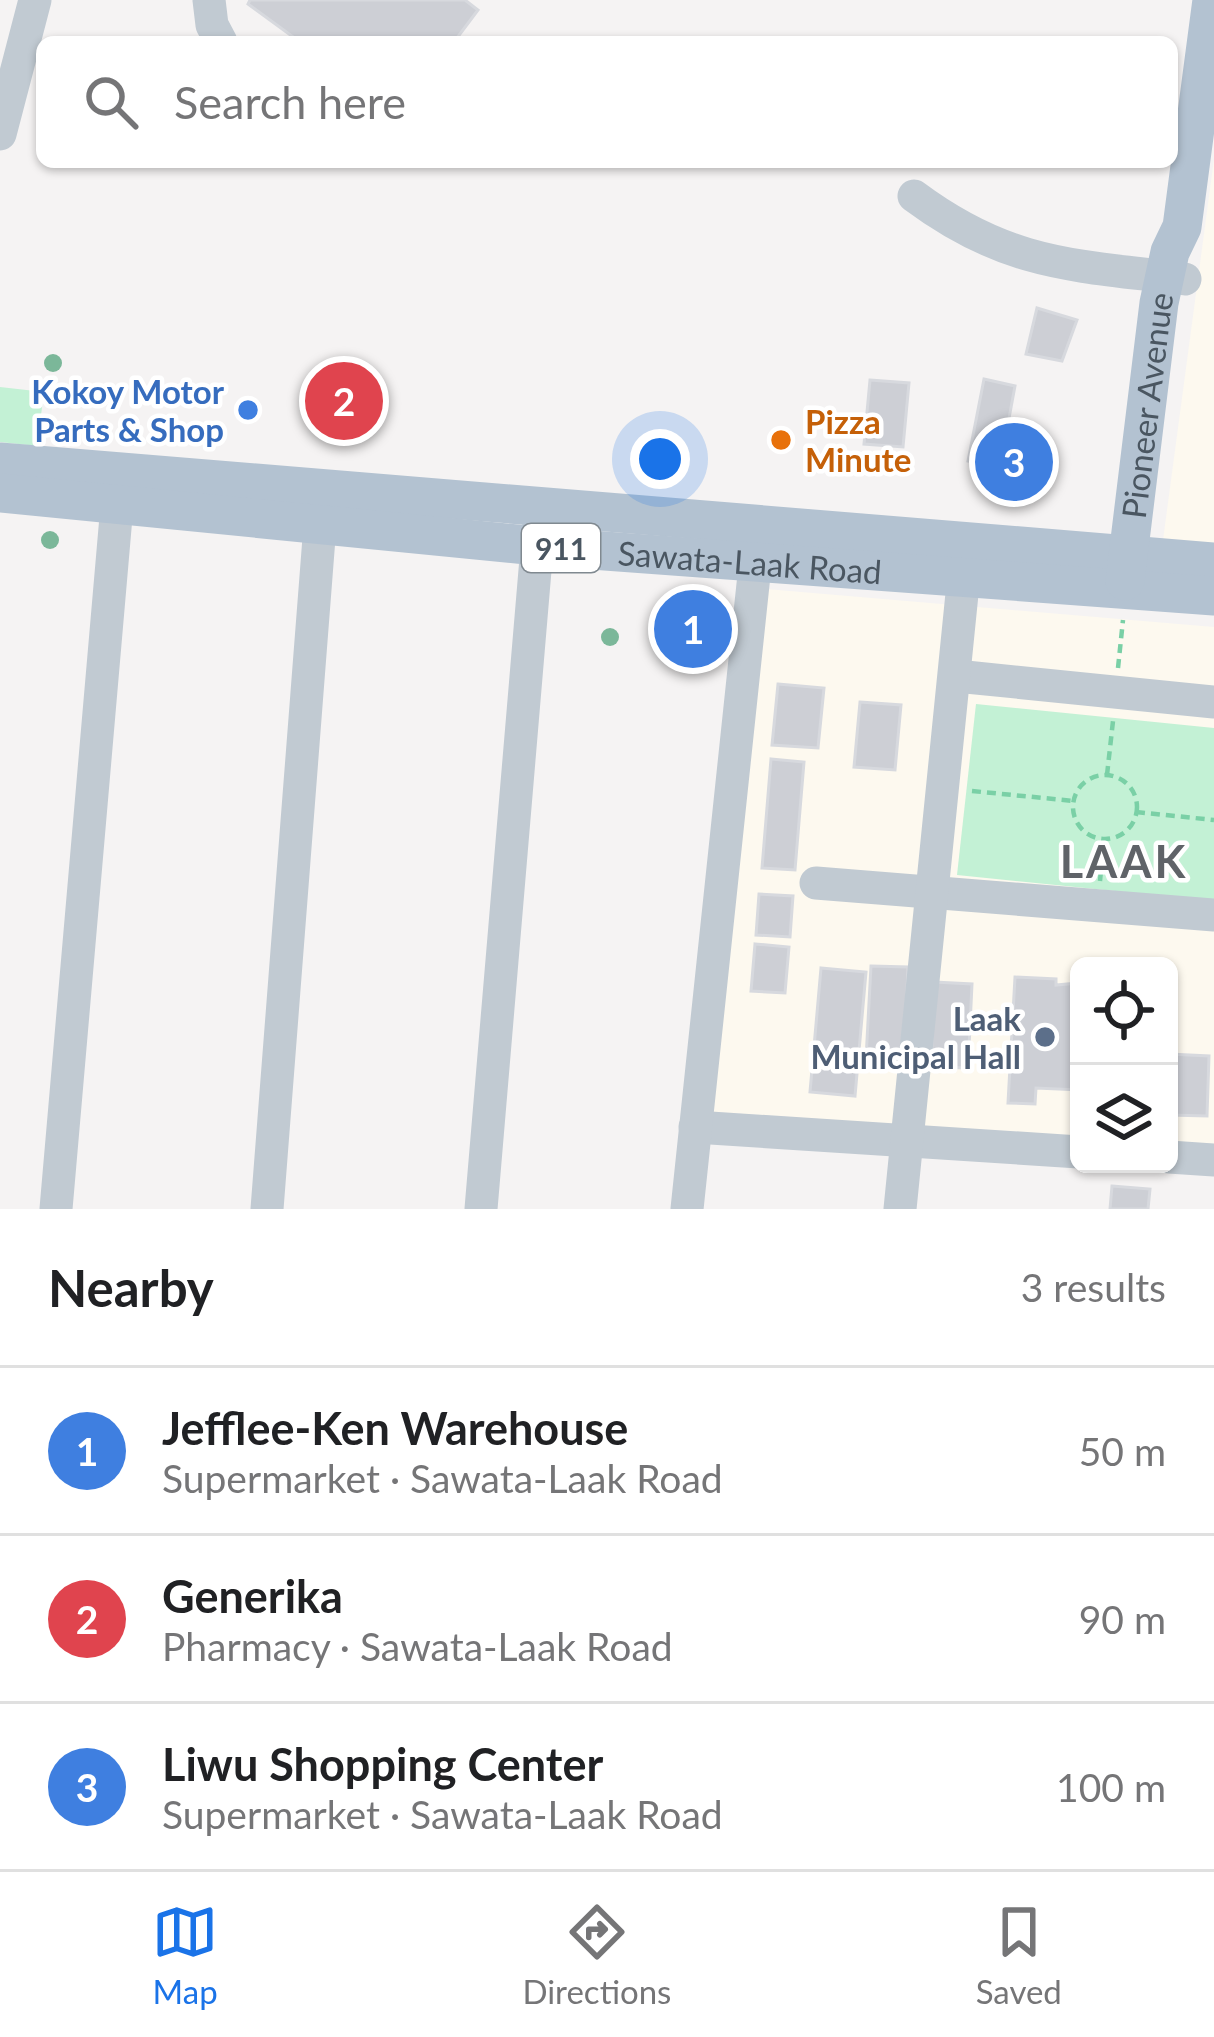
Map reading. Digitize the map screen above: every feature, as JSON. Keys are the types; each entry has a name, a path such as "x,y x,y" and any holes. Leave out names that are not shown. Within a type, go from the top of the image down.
{"main road":[{"name":"Pioneer Avenue","path":"1137,574 1175,278 1170,252 1182,227 1212,0"},
{"name":"Sawata-Laak Road","path":"0,462 118,486 321,508 1137,574 1214,596"},
{"name":"Sawata-Laak Road","path":"0,493 118,486"},
{"name":"Sawata-Laak Road","path":"1137,574 1214,562"}],"street":[{"path":"0,134 35,0"},
{"path":"208,0 218,36"},
{"path":"914,196 953,225 1035,260 1175,278"},
{"path":"56,1209 118,486"},
{"path":"267,1209 321,508"},
{"path":"481,1209 538,527"},
{"path":"687,1209 757,543"},
{"path":"900,1209 965,559"},
{"path":"956,676 1214,703"},
{"path":"816,883 1214,915"},
{"path":"695,1127 1070,1151"},
{"path":"1178,1158 1214,1160"}],"path":[{"path":"1107,775 1133,791 1136,812 1127,830 1104,838 1082,829 1074,801 1082,785 1107,775"},
{"path":"943,788 1074,801"},
{"path":"1136,812 1214,820"},
{"path":"1097,903 1104,838"}],"shaded area":[{"path":"1214,159 1214,544 1163,540"},
{"path":"766,589 1214,627 1214,1144 1178,1142 1178,957 1070,957 1070,1135 713,1112"}],"green space":[{"path":"0,387 44,392 37,446 0,442"},
{"path":"976,704 1214,728 1214,901 957,875"}],"building":[{"path":"250,0 465,0 478,10 458,36 292,36 248,4"},
{"path":"1037,308 1077,320 1062,361 1026,354"},
{"path":"984,379 1015,386 1000,467 968,461"},
{"path":"870,380 909,383 903,447 864,444"},
{"path":"778,684 824,688 818,748 772,745"},
{"path":"860,702 901,705 895,770 854,767"},
{"path":"771,759 804,762 795,870 762,868"},
{"path":"759,894 793,896 790,937 756,935"},
{"path":"755,944 789,947 785,993 751,991"},
{"path":"871,966 908,967 904,1061 866,1059"},
{"path":"821,968 866,972 855,1096 810,1092"},
{"name":"Laak Municipal Hall","path":"1015,977 1070,984 1070,1090 1036,1088 1035,1104 1008,1103"},
{"path":"934,982 972,984 968,1068 931,1067"},
{"path":"1178,1054 1209,1056 1207,1116 1178,1115"},
{"path":"1112,1186 1150,1189 1148,1209 1110,1209"}],"place":[{"name":"Generika","path":"344,401"},
{"name":"Kokoy Motor Parts & Shop","path":"248,410"},
{"name":"Pizza Minute","path":"781,440"},
{"name":"Liwu Shopping Center","path":"1014,462"},
{"name":"Jefflee-Ken Warehouse","path":"693,629"},
{"name":"Laak Municipal Hall","path":"1045,1037"}],"district":[{"name":"LAAK","path":"1124,861"}]}
